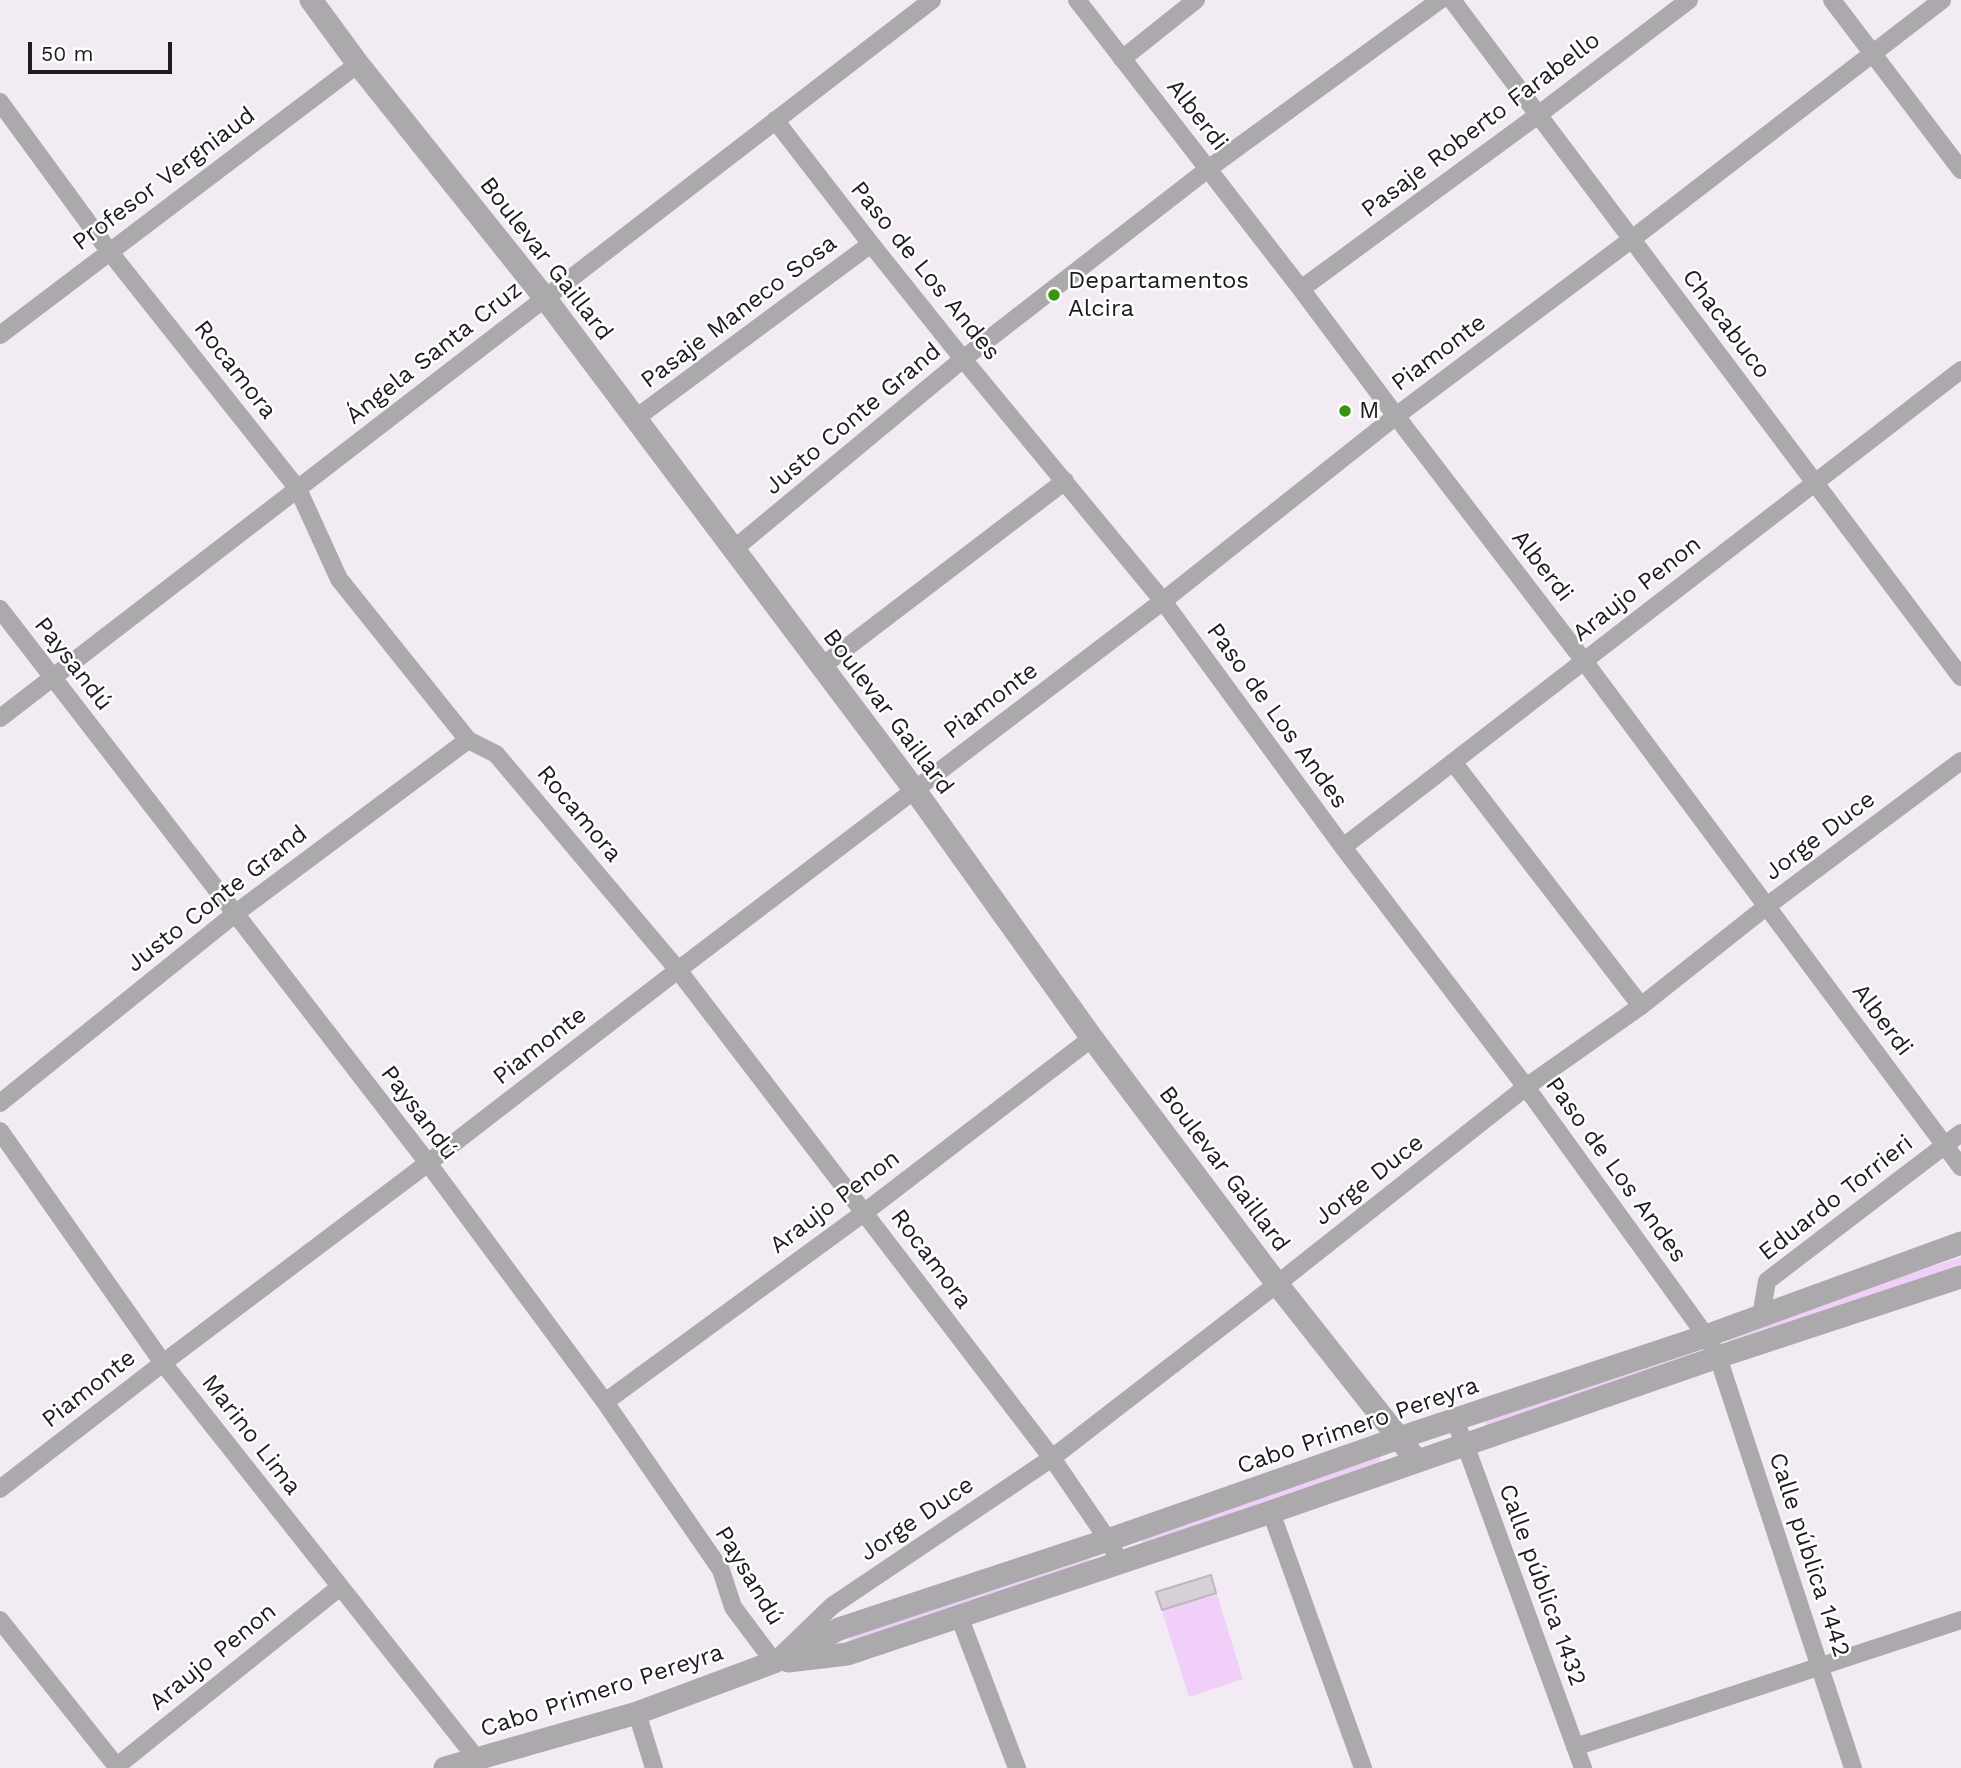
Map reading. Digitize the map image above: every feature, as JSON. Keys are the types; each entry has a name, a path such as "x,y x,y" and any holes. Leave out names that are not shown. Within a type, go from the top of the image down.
{"street":[{"name":"Boulevar Gaillard","path":"311,0 358,64 545,298 636,418 914,789 1091,1038 1277,1284 1417,1461"},
{"name":"Ángela Santa Cruz","path":"0,718 932,0"},
{"name":"Alberdi","path":"1077,0 1584,661 1961,1167"},
{"path":"1122,59 1196,0"},
{"name":"Justo Conte Grand","path":"734,549 963,359 1208,169 1440,0"},
{"name":"Chacabuco","path":"1452,0 1961,677"},
{"name":"Pasaje Roberto Farabello","path":"1301,289 1689,0"},
{"path":"1832,0 1961,170"},
{"name":"Piamonte","path":"0,1489 914,789 1164,601 1396,416 1632,239 1942,0"},
{"name":"Profesor Vergniaud","path":"0,335 358,64"},
{"name":"Rocamora","path":"0,102 109,251 298,489 339,579 468,740 496,754 678,970 1052,1458 1120,1562"},
{"name":"Paso de Los Andes","path":"775,120 963,359 1164,601 1343,847 1526,1087 1706,1336 1718,1357"},
{"name":"Pasaje Maneco Sosa","path":"636,418 871,244"},
{"name":"Araujo Penon","path":"1343,847 1961,370"},
{"path":"821,667 1065,481"},
{"name":"Paysandú","path":"0,609 428,1163 605,1402 721,1570 733,1607 774,1662"},
{"name":"Justo Conte Grand","path":"0,1104 236,913 468,740"},
{"name":"Jorge Duce","path":"774,1662 832,1606 1052,1458 1526,1087 1641,1006 1767,906 1961,761"},
{"path":"1453,762 1641,1006"},
{"name":"Araujo Penon","path":"605,1402 865,1212 1091,1038"},
{"name":"Marino Lima","path":"0,1131 163,1363 477,1759"},
{"name":"Eduardo Torrieri","path":"1761,1316 1767,1281 1961,1133"},
{"name":"Cabo Primero Pereyra","path":"445,1768 636,1713 774,1662 839,1629 1706,1336 1961,1242"},
{"name":"Cabo Primero Pereyra","path":"774,1662 847,1654 1961,1276"},
{"name":"Calle pública 1442","path":"1718,1357 1853,1768"},
{"name":"Calle pública 1432","path":"1454,1420 1583,1768"},
{"path":"1271,1512 1363,1768"},
{"name":"Araujo Penon","path":"117,1767 340,1587"},
{"path":"959,1616 1017,1768"},
{"path":"1575,1747 1961,1619"},
{"path":"0,1620 117,1767"},
{"path":"636,1713 654,1768"}],"shaded area":[{"path":"1961,1257 1961,1266 1729,1341 1727,1333"},
{"path":"1691,1349 1694,1358 1486,1426 1483,1418"},
{"path":"1380,1457 1382,1465 1142,1543 1140,1534"},
{"path":"1088,1557 1090,1565 850,1642 848,1634"},
{"path":"1211,1575 1243,1679 1189,1697 1156,1592"}],"building":[{"path":"1211,1575 1216,1593 1162,1610 1156,1592"}],"place":[{"name":"Departamentos Alcira","path":"1054,295"},
{"name":"M","path":"1345,411"}]}
